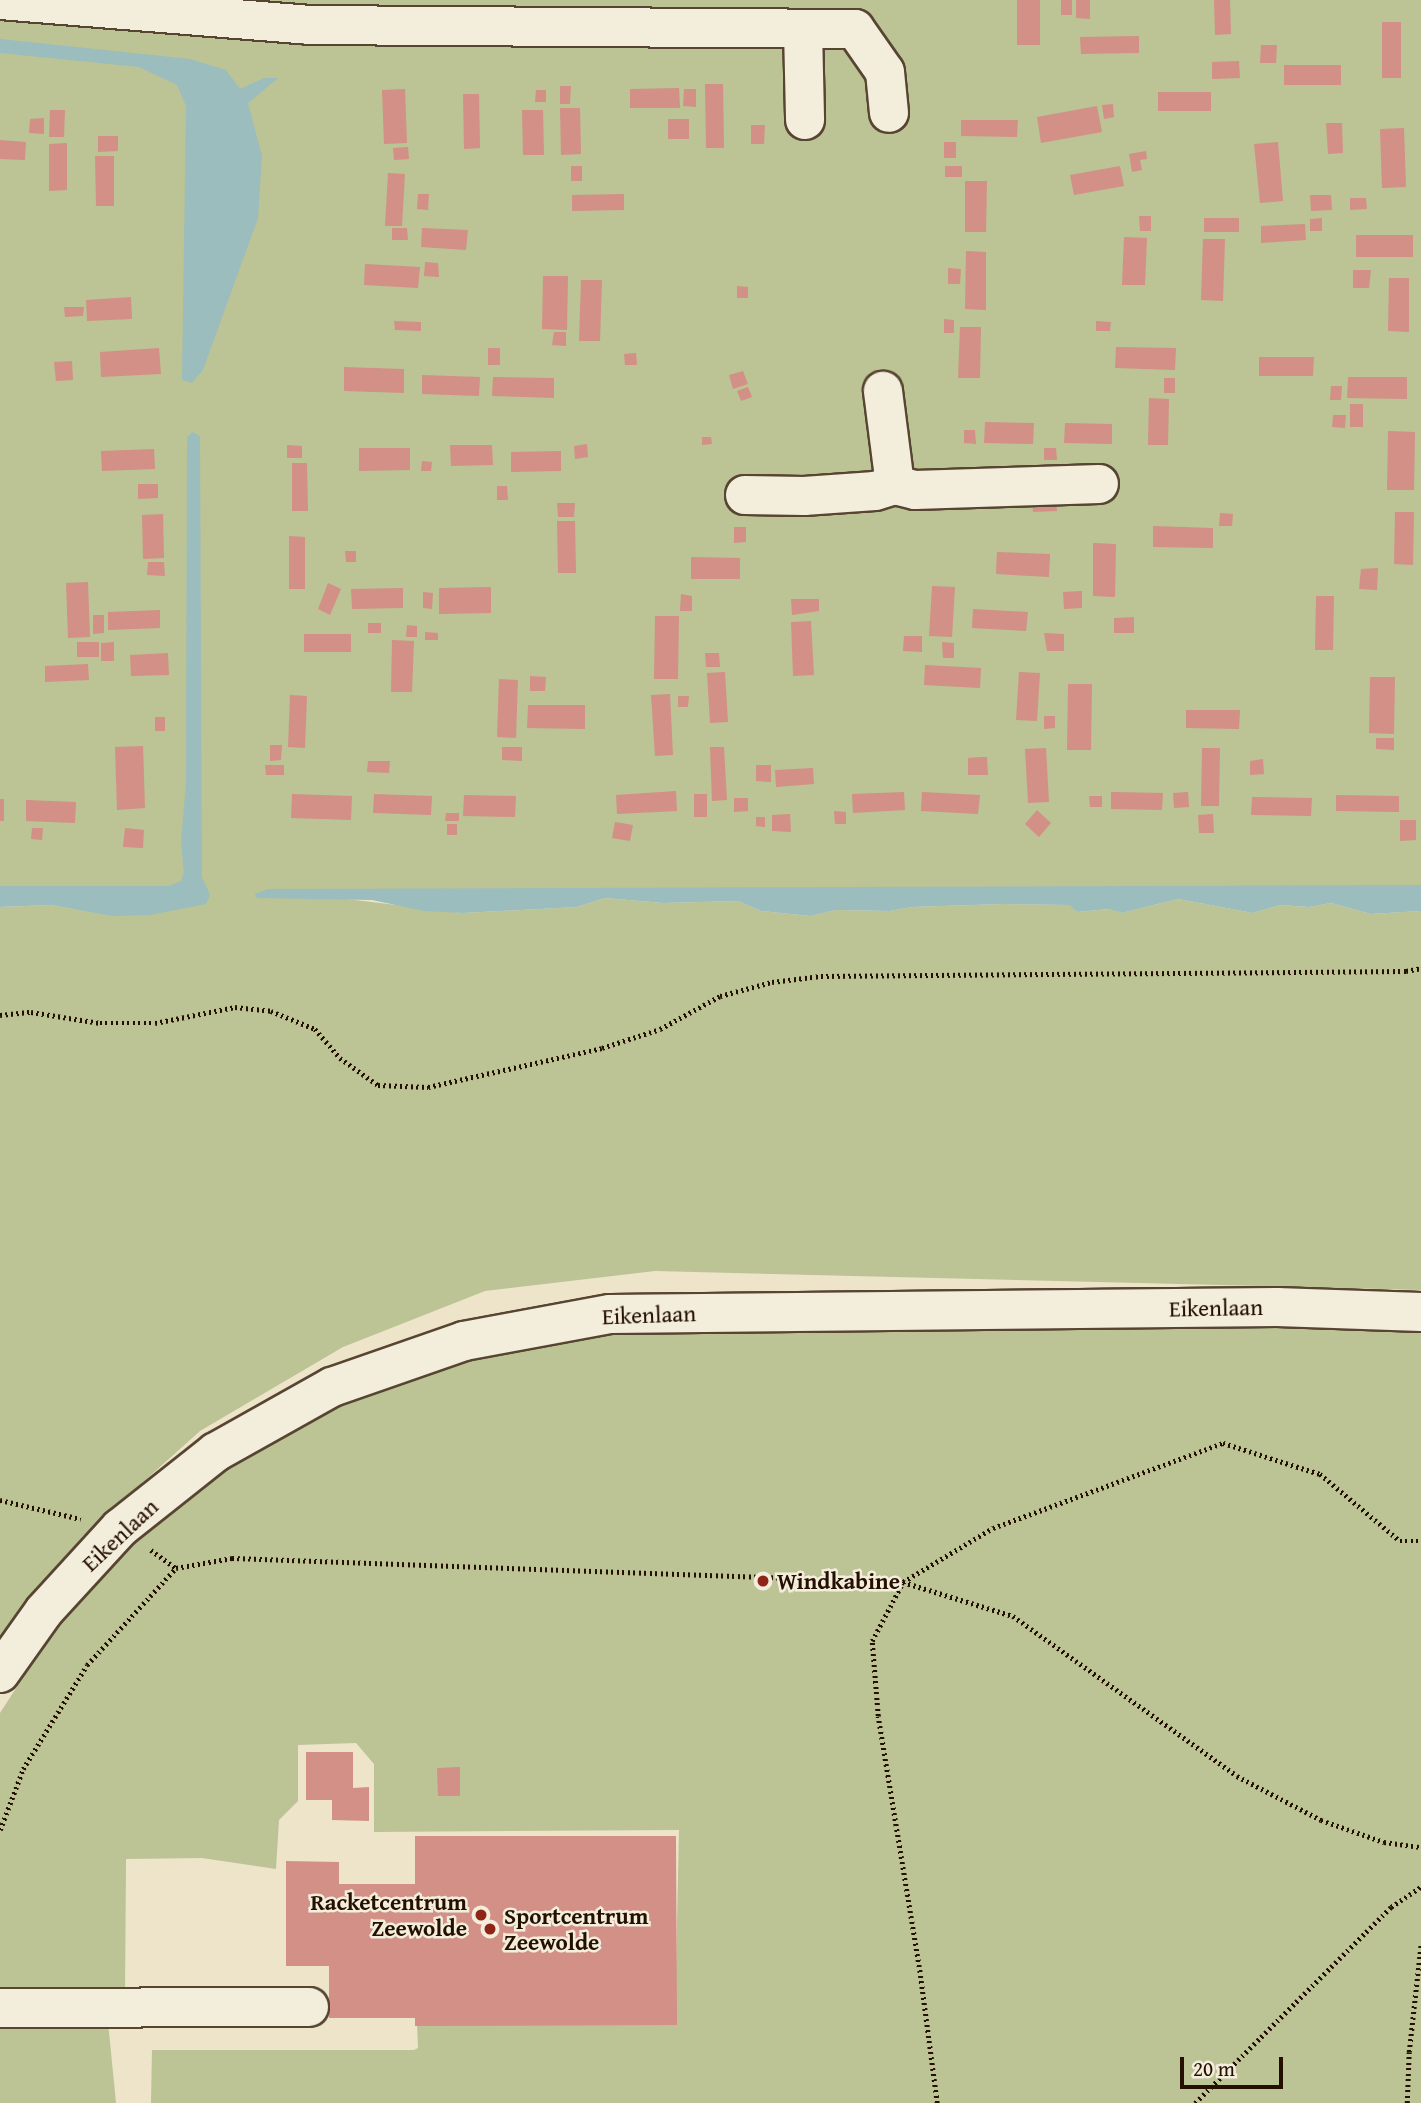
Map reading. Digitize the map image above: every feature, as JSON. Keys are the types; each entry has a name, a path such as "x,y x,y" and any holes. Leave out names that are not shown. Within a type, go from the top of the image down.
{"street":[{"path":"9,1 308,25 855,29 885,72 889,113"},
{"path":"803,29 805,120"},
{"path":"883,391 895,485"},
{"path":"745,495 875,491 895,485 915,490 1099,484"},
{"name":"Eikenlaan","path":"0,1673 44,1611 120,1528 216,1452 332,1387 464,1341 610,1314 1277,1307 1421,1312"},
{"path":"0,2008 309,2007"}],"path":[{"path":"0,1015 31,1012 100,1023 155,1023 235,1007 271,1011 314,1029 340,1058 378,1085 428,1087 602,1048 660,1029 720,996 772,982 821,976 1406,971 1421,968"},
{"path":"936,2103 919,1967 878,1716 872,1641 903,1582 993,1528 1223,1443 1320,1474 1400,1541 1421,1541"},
{"path":"0,1830 23,1769 87,1665 176,1568 232,1558 903,1582 1013,1616 1237,1776 1309,1814 1384,1842 1421,1847"},
{"path":"1195,2103 1391,1907 1421,1887"},
{"path":"1407,2103 1409,2052 1421,1944"}],"green space":[{"path":"0,0 1421,0 1421,895 330,897 463,913 577,907 605,898 663,903 738,901 761,911 810,916 836,910 890,911 912,907 1003,904 1071,905 1077,912 1110,909 1122,913 1178,899 1253,913 1280,905 1309,907 1331,903 1371,914 1421,911 1421,1290 655,1271 485,1291 343,1347 200,1431 83,1536 29,1598 0,1638 0,907 51,905 112,916 0,895"},
{"path":"846,1315 1421,1331 1421,2103 151,2103 152,2050 414,2050 418,2048 417,2024 675,2018 679,1830 374,1832 374,1764 356,1743 298,1745 298,1801 279,1820 276,1869 202,1858 126,1859 125,1996 0,1994 0,1713 55,1628 144,1525 283,1415 461,1337"},
{"path":"0,2020 108,2022 116,2103 0,2103"}],"water":[{"path":"0,39 190,59 226,70 240,89 264,78 278,78 248,103 262,156 258,218 203,370 192,383 182,380 186,106 177,85 139,67 0,53"},
{"path":"193,432 200,436 202,877 210,895 206,904 150,915 112,916 51,905 0,907 0,886 169,886 181,881 184,873 181,842 186,783 187,437"},
{"path":"1421,885 1421,911 1371,914 1331,903 1309,907 1280,905 1253,913 1178,899 1122,913 1109,909 1077,912 1070,905 1003,904 912,907 890,911 836,910 810,916 761,911 738,901 663,903 605,898 577,907 463,913 424,911 372,900 257,898 255,894 268,889"}],"building":[{"path":"1017,0 1040,0 1040,45 1017,45"},
{"path":"1061,0 1072,0 1072,15 1061,15"},
{"path":"1076,0 1090,0 1090,19 1076,18"},
{"path":"1214,0 1230,0 1231,34 1215,35"},
{"path":"1382,22 1401,22 1401,78 1382,78"},
{"path":"1139,36 1139,53 1081,54 1080,37"},
{"path":"1261,45 1277,45 1276,63 1260,63"},
{"path":"1239,61 1240,78 1212,79 1212,62"},
{"path":"1284,65 1341,65 1341,85 1284,85"},
{"path":"705,84 723,84 724,148 706,148"},
{"path":"560,86 571,86 570,104 560,104"},
{"path":"679,88 680,108 630,108 630,89"},
{"path":"405,89 407,143 384,144 382,90"},
{"path":"684,89 696,89 696,107 683,106"},
{"path":"536,90 546,90 546,102 535,102"},
{"path":"1158,92 1211,92 1211,111 1158,111"},
{"path":"463,94 479,94 480,148 464,149"},
{"path":"1113,104 1114,117 1104,119 1102,105"},
{"path":"1097,106 1102,132 1041,143 1037,117"},
{"path":"560,108 580,108 581,154 561,155"},
{"path":"50,110 65,110 64,137 49,137"},
{"path":"522,110 543,110 544,155 523,155"},
{"path":"44,118 44,134 29,133 30,119"},
{"path":"668,119 689,119 689,139 668,139"},
{"path":"961,120 1018,120 1017,137 961,136"},
{"path":"1326,123 1342,123 1343,153 1328,154"},
{"path":"751,125 765,125 764,144 751,144"},
{"path":"1404,128 1406,187 1382,188 1380,129"},
{"path":"98,136 118,136 118,151 98,152"},
{"path":"0,140 26,142 25,160 0,159"},
{"path":"944,142 956,142 956,158 944,158"},
{"path":"1278,142 1283,201 1260,203 1254,144"},
{"path":"67,143 67,190 49,191 49,144"},
{"path":"408,147 409,159 394,160 393,148"},
{"path":"1146,151 1147,159 1140,160 1142,170 1132,172 1129,154"},
{"path":"95,156 114,156 114,206 96,206"},
{"path":"571,166 582,166 582,181 571,181"},
{"path":"945,166 962,166 962,177 945,177"},
{"path":"1120,166 1124,186 1074,195 1070,175"},
{"path":"388,173 405,174 402,226 385,226"},
{"path":"965,181 987,181 986,232 965,232"},
{"path":"418,194 429,194 428,210 417,209"},
{"path":"624,194 624,210 572,211 572,195"},
{"path":"1310,195 1331,195 1332,210 1311,211"},
{"path":"1350,198 1366,198 1367,209 1350,210"},
{"path":"1139,216 1151,216 1151,231 1140,231"},
{"path":"1204,218 1239,218 1239,232 1204,232"},
{"path":"1322,218 1322,231 1310,231 1310,219"},
{"path":"1305,224 1306,240 1261,243 1261,226"},
{"path":"392,228 407,228 408,240 392,240"},
{"path":"422,228 468,230 466,250 421,247"},
{"path":"1356,235 1413,235 1413,257 1356,257"},
{"path":"1124,237 1147,238 1145,285 1122,285"},
{"path":"1203,239 1225,239 1223,301 1201,300"},
{"path":"966,251 986,252 986,310 965,309"},
{"path":"425,262 438,263 439,277 424,276"},
{"path":"365,264 420,267 418,288 364,285"},
{"path":"948,268 961,269 960,284 948,284"},
{"path":"1353,270 1371,270 1369,288 1353,288"},
{"path":"543,276 568,276 567,330 542,329"},
{"path":"1389,278 1409,278 1409,332 1388,331"},
{"path":"581,280 602,280 600,341 579,341"},
{"path":"737,286 748,287 748,298 737,298"},
{"path":"131,297 132,319 87,321 86,300"},
{"path":"64,307 84,307 83,316 65,317"},
{"path":"944,319 954,320 954,333 944,333"},
{"path":"394,321 421,322 421,331 395,330"},
{"path":"1096,321 1111,322 1110,331 1096,331"},
{"path":"960,327 981,327 980,378 958,378"},
{"path":"554,332 566,332 566,346 552,345"},
{"path":"1116,347 1176,348 1175,370 1115,368"},
{"path":"159,348 161,374 101,377 100,352"},
{"path":"488,348 500,348 500,365 488,365"},
{"path":"636,353 637,365 625,365 624,354"},
{"path":"1259,357 1314,357 1313,376 1259,376"},
{"path":"72,361 73,380 56,381 54,362"},
{"path":"344,367 404,369 404,393 344,391"},
{"path":"743,371 748,384 733,389 729,375"},
{"path":"422,375 480,377 479,396 422,394"},
{"path":"493,377 554,378 554,398 492,396"},
{"path":"1348,377 1407,377 1407,399 1347,398"},
{"path":"1164,378 1175,378 1175,393 1164,393"},
{"path":"1331,386 1342,386 1341,400 1330,400"},
{"path":"748,387 752,397 741,401 737,391"},
{"path":"1149,398 1169,399 1168,445 1148,445"},
{"path":"1350,404 1363,404 1363,427 1350,427"},
{"path":"1333,415 1346,415 1345,428 1332,427"},
{"path":"985,422 1034,423 1033,444 984,443"},
{"path":"1065,423 1112,424 1112,444 1064,443"},
{"path":"964,430 975,430 976,444 964,443"},
{"path":"1388,431 1415,432 1414,490 1387,490"},
{"path":"702,437 711,437 712,444 702,445"},
{"path":"587,444 588,457 575,459 574,446"},
{"path":"287,445 302,446 302,458 287,458"},
{"path":"450,445 492,445 493,465 451,466"},
{"path":"359,448 410,448 410,470 359,471"},
{"path":"1044,448 1056,448 1057,460 1044,460"},
{"path":"154,449 155,469 102,471 101,451"},
{"path":"561,451 561,471 511,472 511,452"},
{"path":"422,461 432,462 431,471 421,471"},
{"path":"292,463 307,463 308,511 292,511"},
{"path":"138,484 158,484 158,498 138,499"},
{"path":"497,486 507,486 508,500 497,500"},
{"path":"1056,499 1057,511 1033,512 1032,500"},
{"path":"557,503 575,503 574,517 558,517"},
{"path":"1395,512 1414,512 1413,565 1394,564"},
{"path":"1220,513 1233,514 1232,526 1219,526"},
{"path":"163,514 164,558 143,559 142,515"},
{"path":"557,521 575,521 576,573 558,573"},
{"path":"1153,526 1213,528 1213,548 1153,547"},
{"path":"734,527 746,527 746,542 734,543"},
{"path":"289,536 305,537 305,589 289,589"},
{"path":"1093,543 1116,544 1115,597 1093,596"},
{"path":"345,551 356,551 356,562 346,562"},
{"path":"997,552 1050,554 1049,577 996,574"},
{"path":"691,557 740,558 740,579 691,579"},
{"path":"148,562 164,562 165,576 147,575"},
{"path":"1378,568 1377,590 1359,589 1361,569"},
{"path":"88,582 90,637 68,638 66,583"},
{"path":"328,583 341,589 330,615 318,609"},
{"path":"932,586 955,587 952,637 929,636"},
{"path":"491,587 491,613 439,614 439,588"},
{"path":"403,588 403,608 352,609 351,589"},
{"path":"1082,591 1082,608 1064,609 1063,592"},
{"path":"423,592 433,593 432,609 423,608"},
{"path":"681,594 692,596 692,611 680,611"},
{"path":"1316,596 1334,596 1333,650 1315,650"},
{"path":"791,599 819,599 819,611 792,615"},
{"path":"973,609 1028,612 1026,631 972,628"},
{"path":"160,610 160,628 108,630 108,612"},
{"path":"93,615 104,615 104,633 93,634"},
{"path":"655,616 679,616 678,679 654,679"},
{"path":"1134,617 1134,633 1114,633 1114,618"},
{"path":"811,621 814,675 793,676 791,622"},
{"path":"368,623 381,623 381,633 368,633"},
{"path":"407,625 417,626 417,637 406,637"},
{"path":"425,632 438,633 438,640 425,640"},
{"path":"1044,633 1064,634 1064,651 1047,651"},
{"path":"304,634 351,634 351,652 304,652"},
{"path":"904,636 922,636 922,652 903,651"},
{"path":"392,640 414,641 412,692 391,692"},
{"path":"77,642 99,642 99,657 77,657"},
{"path":"114,642 114,661 101,661 101,643"},
{"path":"942,642 954,643 954,658 943,658"},
{"path":"168,653 169,675 131,676 130,655"},
{"path":"705,653 719,653 720,667 706,667"},
{"path":"88,664 89,680 45,682 45,666"},
{"path":"925,665 981,668 980,688 924,685"},
{"path":"725,672 728,722 710,723 707,673"},
{"path":"1019,672 1040,673 1037,721 1016,720"},
{"path":"530,676 546,677 545,691 530,691"},
{"path":"1370,677 1395,677 1394,734 1369,733"},
{"path":"499,679 518,680 516,738 497,737"},
{"path":"1068,684 1092,684 1091,750 1067,750"},
{"path":"670,694 673,755 655,756 651,695"},
{"path":"290,695 307,696 305,748 288,747"},
{"path":"678,696 689,696 688,707 678,707"},
{"path":"528,705 585,705 585,729 527,728"},
{"path":"1186,710 1240,710 1239,729 1186,728"},
{"path":"1044,716 1055,716 1055,728 1044,729"},
{"path":"155,717 165,717 165,731 155,731"},
{"path":"1376,738 1394,738 1394,750 1376,749"},
{"path":"270,745 282,745 281,760 270,761"},
{"path":"143,746 145,808 117,810 115,747"},
{"path":"502,747 522,747 522,761 502,760"},
{"path":"710,747 724,747 727,800 712,801"},
{"path":"1046,748 1049,802 1028,803 1025,749"},
{"path":"1202,748 1220,748 1219,806 1201,806"},
{"path":"987,757 988,775 968,775 968,758"},
{"path":"1263,759 1264,774 1250,775 1250,761"},
{"path":"368,761 390,761 389,773 367,772"},
{"path":"265,765 284,765 284,775 266,775"},
{"path":"756,765 771,765 771,782 756,781"},
{"path":"813,768 814,784 776,787 775,770"},
{"path":"676,791 677,811 617,814 616,795"},
{"path":"904,792 905,810 853,813 852,794"},
{"path":"922,792 980,795 978,814 921,811"},
{"path":"1111,792 1163,793 1162,810 1111,809"},
{"path":"1188,792 1189,807 1174,808 1173,793"},
{"path":"292,794 352,796 351,820 291,818"},
{"path":"374,794 432,796 431,815 373,813"},
{"path":"694,794 707,794 707,817 694,817"},
{"path":"464,795 516,796 515,817 463,816"},
{"path":"1336,795 1399,796 1399,812 1336,811"},
{"path":"1089,796 1102,796 1102,807 1090,807"},
{"path":"1252,797 1312,798 1311,816 1251,815"},
{"path":"734,798 748,798 748,811 734,812"},
{"path":"0,799 4,799 4,821 0,821"},
{"path":"26,800 76,802 75,823 26,821"},
{"path":"1037,810 1051,823 1039,837 1025,824"},
{"path":"834,811 846,812 846,824 835,824"},
{"path":"446,813 459,813 459,821 445,821"},
{"path":"790,814 791,832 772,831 772,815"},
{"path":"1213,814 1214,833 1199,833 1198,815"},
{"path":"756,817 765,817 765,827 756,826"},
{"path":"1400,820 1416,820 1416,840 1400,841"},
{"path":"615,822 633,825 630,841 612,838"},
{"path":"447,824 457,824 457,835 447,835"},
{"path":"32,828 43,828 42,840 31,839"},
{"path":"125,828 144,830 143,848 123,847"},
{"path":"306,1752 353,1752 353,1788 369,1787 369,1821 332,1820 332,1800 306,1800"},
{"path":"460,1767 460,1796 438,1796 437,1768"},
{"name":"Racketcentrum Zeewolde","path":"415,1836 676,1836 677,2025 415,2026 415,2018 329,2018 329,1966 286,1966 286,1861 339,1862 339,1884 415,1884"}],"place":[{"name":"Windkabine","path":"763,1581"},
{"name":"Racketcentrum Zeewolde","path":"481,1915"},
{"name":"Sportcentrum Zeewolde","path":"490,1929"}]}
